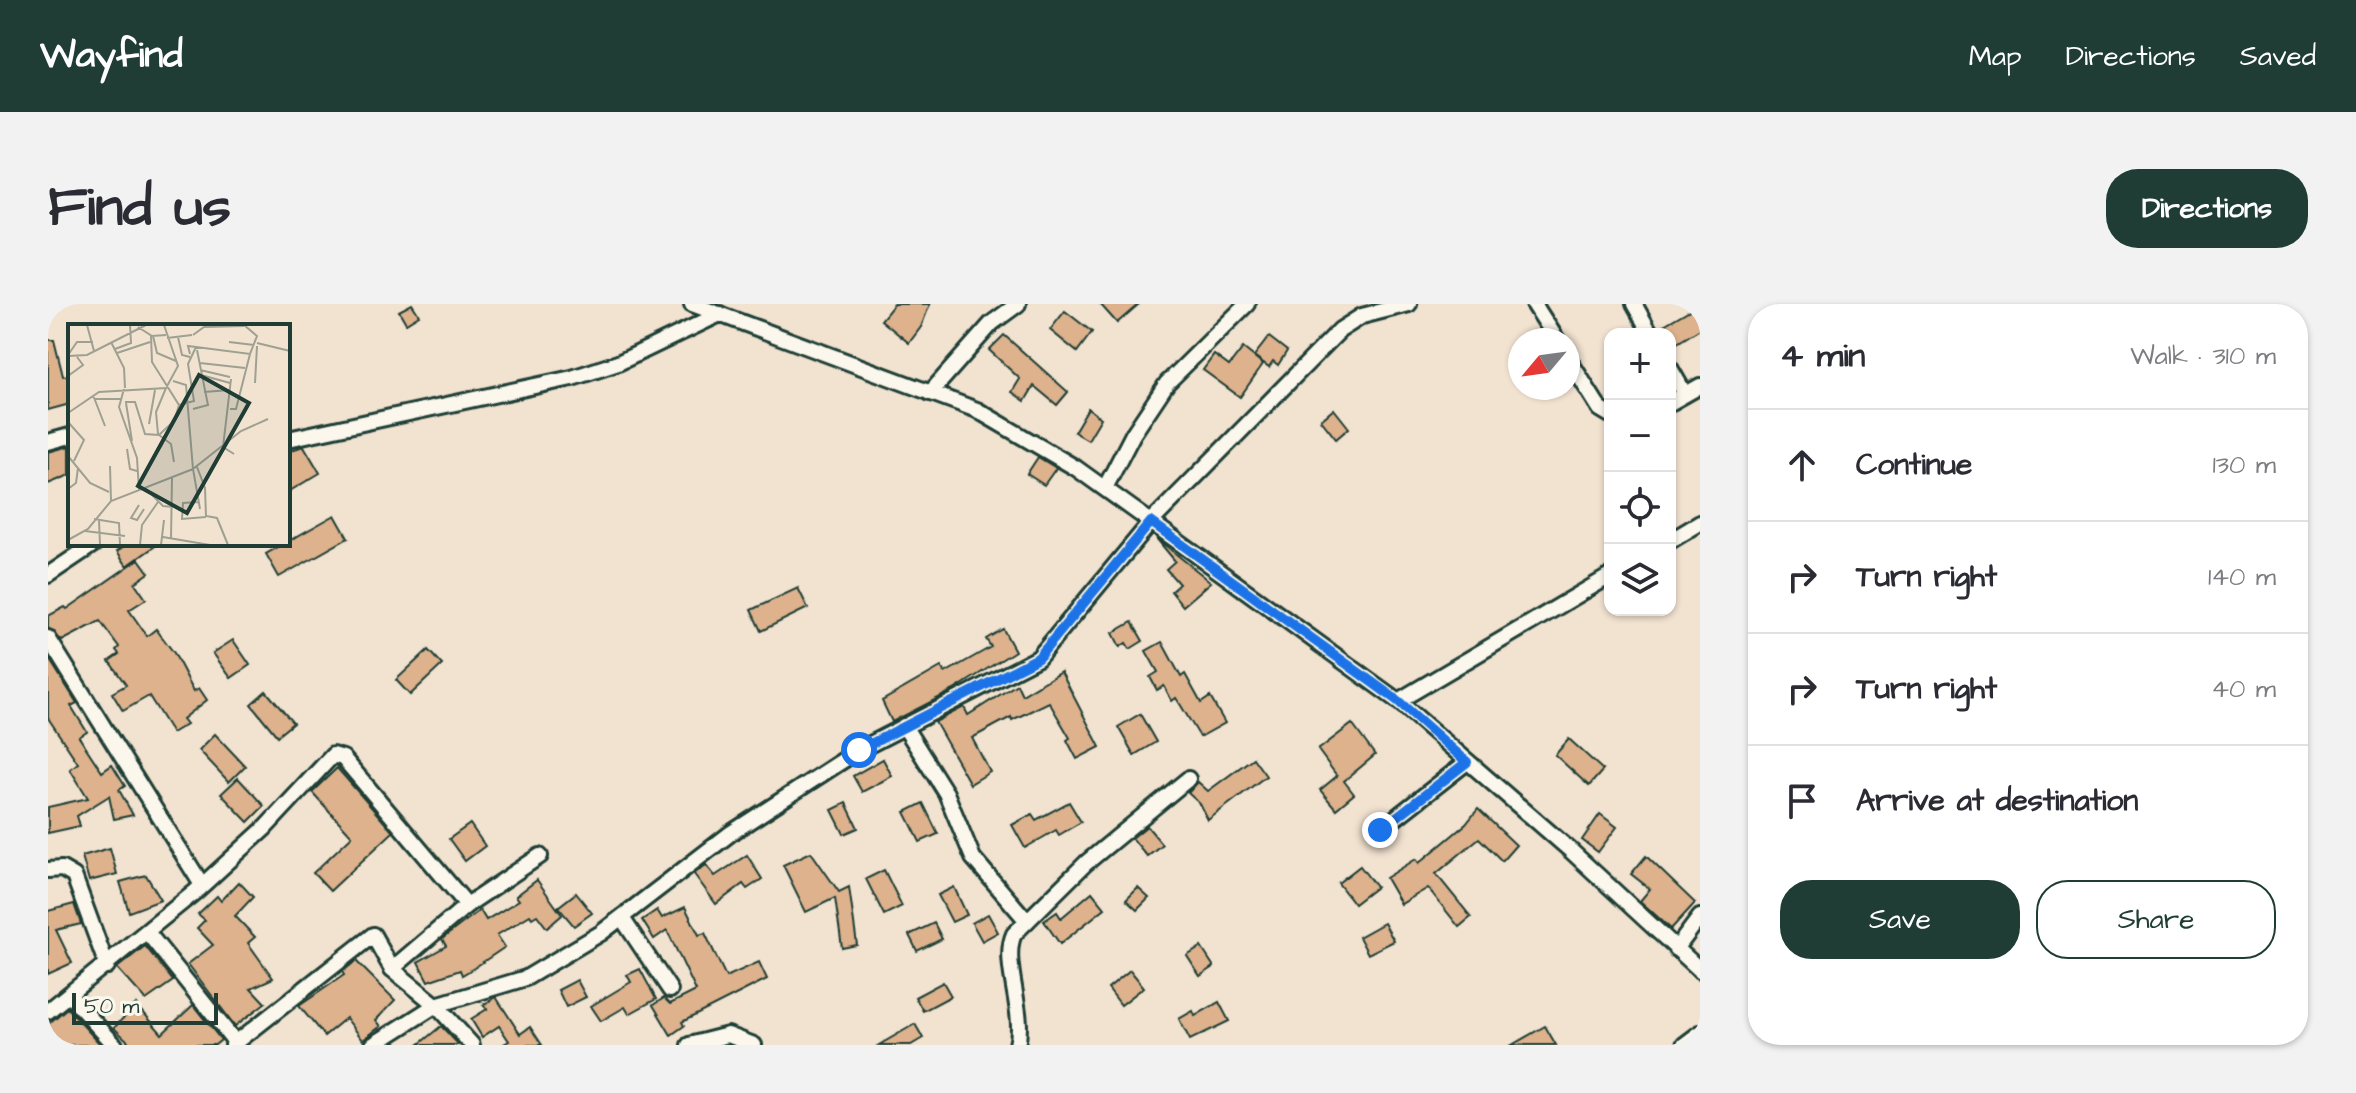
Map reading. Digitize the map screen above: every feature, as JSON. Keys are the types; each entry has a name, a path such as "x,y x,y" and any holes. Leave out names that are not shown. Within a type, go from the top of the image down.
{"street":[{"path":"692,304 977,410 1105,488 1398,701 1700,970"},
{"path":"930,393 992,323 1018,304"},
{"path":"1105,488 1133,434 1167,383 1247,304"},
{"path":"373,1045 436,1005 526,978 622,918 731,833 859,750 1038,658 1151,522 1340,330 1362,316 1409,304"},
{"path":"1534,304 1549,328"},
{"path":"1634,304 1648,328"},
{"path":"290,439 572,378 618,363 720,314"},
{"path":"1580,377 1604,411"},
{"path":"1676,378 1685,394"},
{"path":"1675,400 1700,386"},
{"path":"48,442 68,437"},
{"path":"1676,537 1700,523"},
{"path":"48,575 91,546"},
{"path":"1398,701 1604,580"},
{"path":"48,638 202,885"},
{"path":"904,726 946,793 973,858 1027,921"},
{"path":"48,1011 107,966 202,885 265,828 333,755 343,758 467,905"},
{"path":"1380,830 1467,762"},
{"path":"1017,1045 1020,1019 1011,940 1086,863 1188,779"},
{"path":"392,969 467,905 540,856"},
{"path":"48,870 62,869 74,876 107,966"},
{"path":"1676,949 1700,917"},
{"path":"622,918 670,990"},
{"path":"147,932 235,1044 373,935 392,969 436,1005 472,1045"},
{"path":"69,995 115,1045"},
{"path":"1684,1045 1700,1033"},
{"path":"689,1045 728,1035 754,1045"}],"building":[{"path":"412,304 419,315 406,323 399,311"},
{"path":"894,304 930,304 921,327 909,343 881,320"},
{"path":"1100,304 1139,304 1117,323"},
{"path":"1700,304 1700,329 1676,344 1676,328 1662,326"},
{"path":"1065,311 1092,332 1077,352 1050,330"},
{"path":"1004,335 1068,392 1057,405 1034,386 1025,401 1012,392 1020,379 989,350"},
{"path":"1269,337 1287,351 1278,365 1273,361 1269,367 1254,356"},
{"path":"48,340 54,340 63,376 68,375 68,405 48,410"},
{"path":"1243,348 1263,364 1240,397 1203,370 1214,355 1229,366"},
{"path":"1088,408 1101,418 1088,440 1074,432"},
{"path":"1334,409 1349,428 1336,439 1321,420"},
{"path":"304,446 320,473 290,491 290,450"},
{"path":"68,447 68,476 48,484 48,452"},
{"path":"1038,457 1056,468 1044,485 1027,474"},
{"path":"335,515 348,538 279,577 266,554 280,546 290,546 290,540"},
{"path":"1156,538 1211,582 1183,606 1171,591 1179,584 1166,569 1175,561"},
{"path":"124,546 155,546 127,566 117,551"},
{"path":"139,559 149,573 135,583 146,599 129,610 147,636 156,629 174,653 194,691 199,688 207,700 183,719 187,724 172,733 149,696 123,711 112,693 126,685 109,661 119,654 116,650 119,647 100,621 62,641 48,628 48,616 65,607 67,609"},
{"path":"798,588 808,608 761,631 751,610"},
{"path":"1132,622 1143,641 1130,649 1126,643 1120,647 1113,633"},
{"path":"1003,629 1015,651 954,690 892,722 882,701 941,667 945,673 991,647 986,639"},
{"path":"233,640 250,665 231,678 213,653"},
{"path":"1162,642 1181,677 1185,674 1201,703 1210,697 1225,723 1200,737 1176,698 1172,701 1164,686 1157,690 1150,677 1158,672 1146,651"},
{"path":"428,650 442,665 410,695 396,680"},
{"path":"48,657 77,703 71,706 87,732 79,737 102,772 112,765 125,786 119,790 133,815 114,819 109,796 77,816 80,826 48,833 48,807 88,798 70,769 78,763 48,718"},
{"path":"1061,672 1100,747 1077,759 1067,740 1070,738 1049,702 1012,720 1011,717 972,738 990,772 970,784 935,722 964,707 968,715 1017,684 1022,695"},
{"path":"266,691 293,723 277,736 251,704"},
{"path":"1140,714 1156,742 1134,755 1118,727"},
{"path":"1352,724 1375,755 1344,781 1354,794 1336,809 1320,790 1337,776 1318,750"},
{"path":"215,734 245,766 229,782 199,750"},
{"path":"1569,739 1603,770 1589,786 1555,755"},
{"path":"1253,758 1266,776 1208,820 1200,804 1188,793 1198,782 1208,791"},
{"path":"883,759 892,776 862,792 853,776"},
{"path":"337,768 393,832 330,891 313,873 352,836 312,792"},
{"path":"238,778 264,806 248,822 221,794"},
{"path":"1069,802 1081,822 1059,835 1056,830 1025,848 1012,825 1032,814 1036,820"},
{"path":"846,803 858,828 844,834 832,810"},
{"path":"923,803 938,834 920,842 905,812"},
{"path":"1478,809 1516,845 1502,861 1479,838 1436,874 1471,917 1459,927 1428,888 1401,904 1386,878 1416,859 1419,863 1466,824"},
{"path":"1600,814 1617,827 1598,852 1582,840"},
{"path":"470,824 485,846 465,861 449,839"},
{"path":"1147,826 1162,844 1147,856 1132,838"},
{"path":"110,848 117,874 89,881 82,856"},
{"path":"811,852 839,892 849,887 857,945 842,948 835,898 806,912 783,865"},
{"path":"747,855 762,879 747,889 743,884 716,904 694,874 706,865 715,876"},
{"path":"1646,856 1695,903 1671,929 1640,901 1650,889 1631,874"},
{"path":"1360,866 1376,887 1354,904 1338,883"},
{"path":"884,870 902,906 884,915 866,879"},
{"path":"146,875 161,900 129,912 120,882"},
{"path":"537,880 562,915 547,928 537,915 532,918 530,915 497,935 505,947 474,968 462,975 460,970 428,981 418,962 446,946 442,939 480,910 486,920 519,900 516,896"},
{"path":"239,882 253,897 235,916 255,937 248,943 273,978 251,988 265,1003 235,1026 188,964 213,945 197,928 205,920 198,914 217,896 221,901"},
{"path":"954,887 967,915 952,922 938,895"},
{"path":"1138,888 1149,898 1137,910 1126,900"},
{"path":"1092,892 1105,908 1060,944 1044,921 1057,912 1061,918"},
{"path":"576,893 592,913 574,926 558,907"},
{"path":"74,904 81,924 56,930 72,963 48,974 48,911"},
{"path":"685,907 699,935 705,933 726,977 759,962 767,979 682,1022 684,1026 671,1035 653,1005 664,998 670,1004 696,991 667,930 654,939 642,920 657,910 662,918"},
{"path":"988,914 998,932 982,941 972,923"},
{"path":"934,923 942,939 917,951 909,935"},
{"path":"1384,923 1394,941 1368,954 1359,937"},
{"path":"145,946 173,981 146,1000 117,968"},
{"path":"1201,947 1214,967 1200,976 1187,956"},
{"path":"356,961 395,1000 376,1020 381,1026 363,1040 346,1018 324,1036 299,1006 344,975 342,972"},
{"path":"640,969 656,999 629,1014 625,1007 601,1021 591,1006 631,982 627,975"},
{"path":"1130,970 1144,987 1121,1005 1108,988"},
{"path":"577,980 586,997 566,1007 558,990"},
{"path":"943,982 951,996 923,1011 915,997"},
{"path":"496,997 520,1034 530,1027 542,1045 502,1045 509,1041 499,1026 482,1037 471,1019 487,1009 483,1005"},
{"path":"1219,1002 1229,1021 1190,1040 1179,1019 1193,1011 1195,1016"},
{"path":"136,1004 162,1034 193,1005 221,1040 215,1045 132,1045 114,1028"},
{"path":"67,1008 101,1045 56,1045 48,1035 48,1024"},
{"path":"915,1024 923,1038 911,1045 879,1045"},
{"path":"441,1026 459,1045 418,1045"},
{"path":"1545,1026 1556,1045 1512,1045"}],"route":[{"path":"859,750 1038,658 1151,522 1398,701 1467,762 1380,830"}]}
